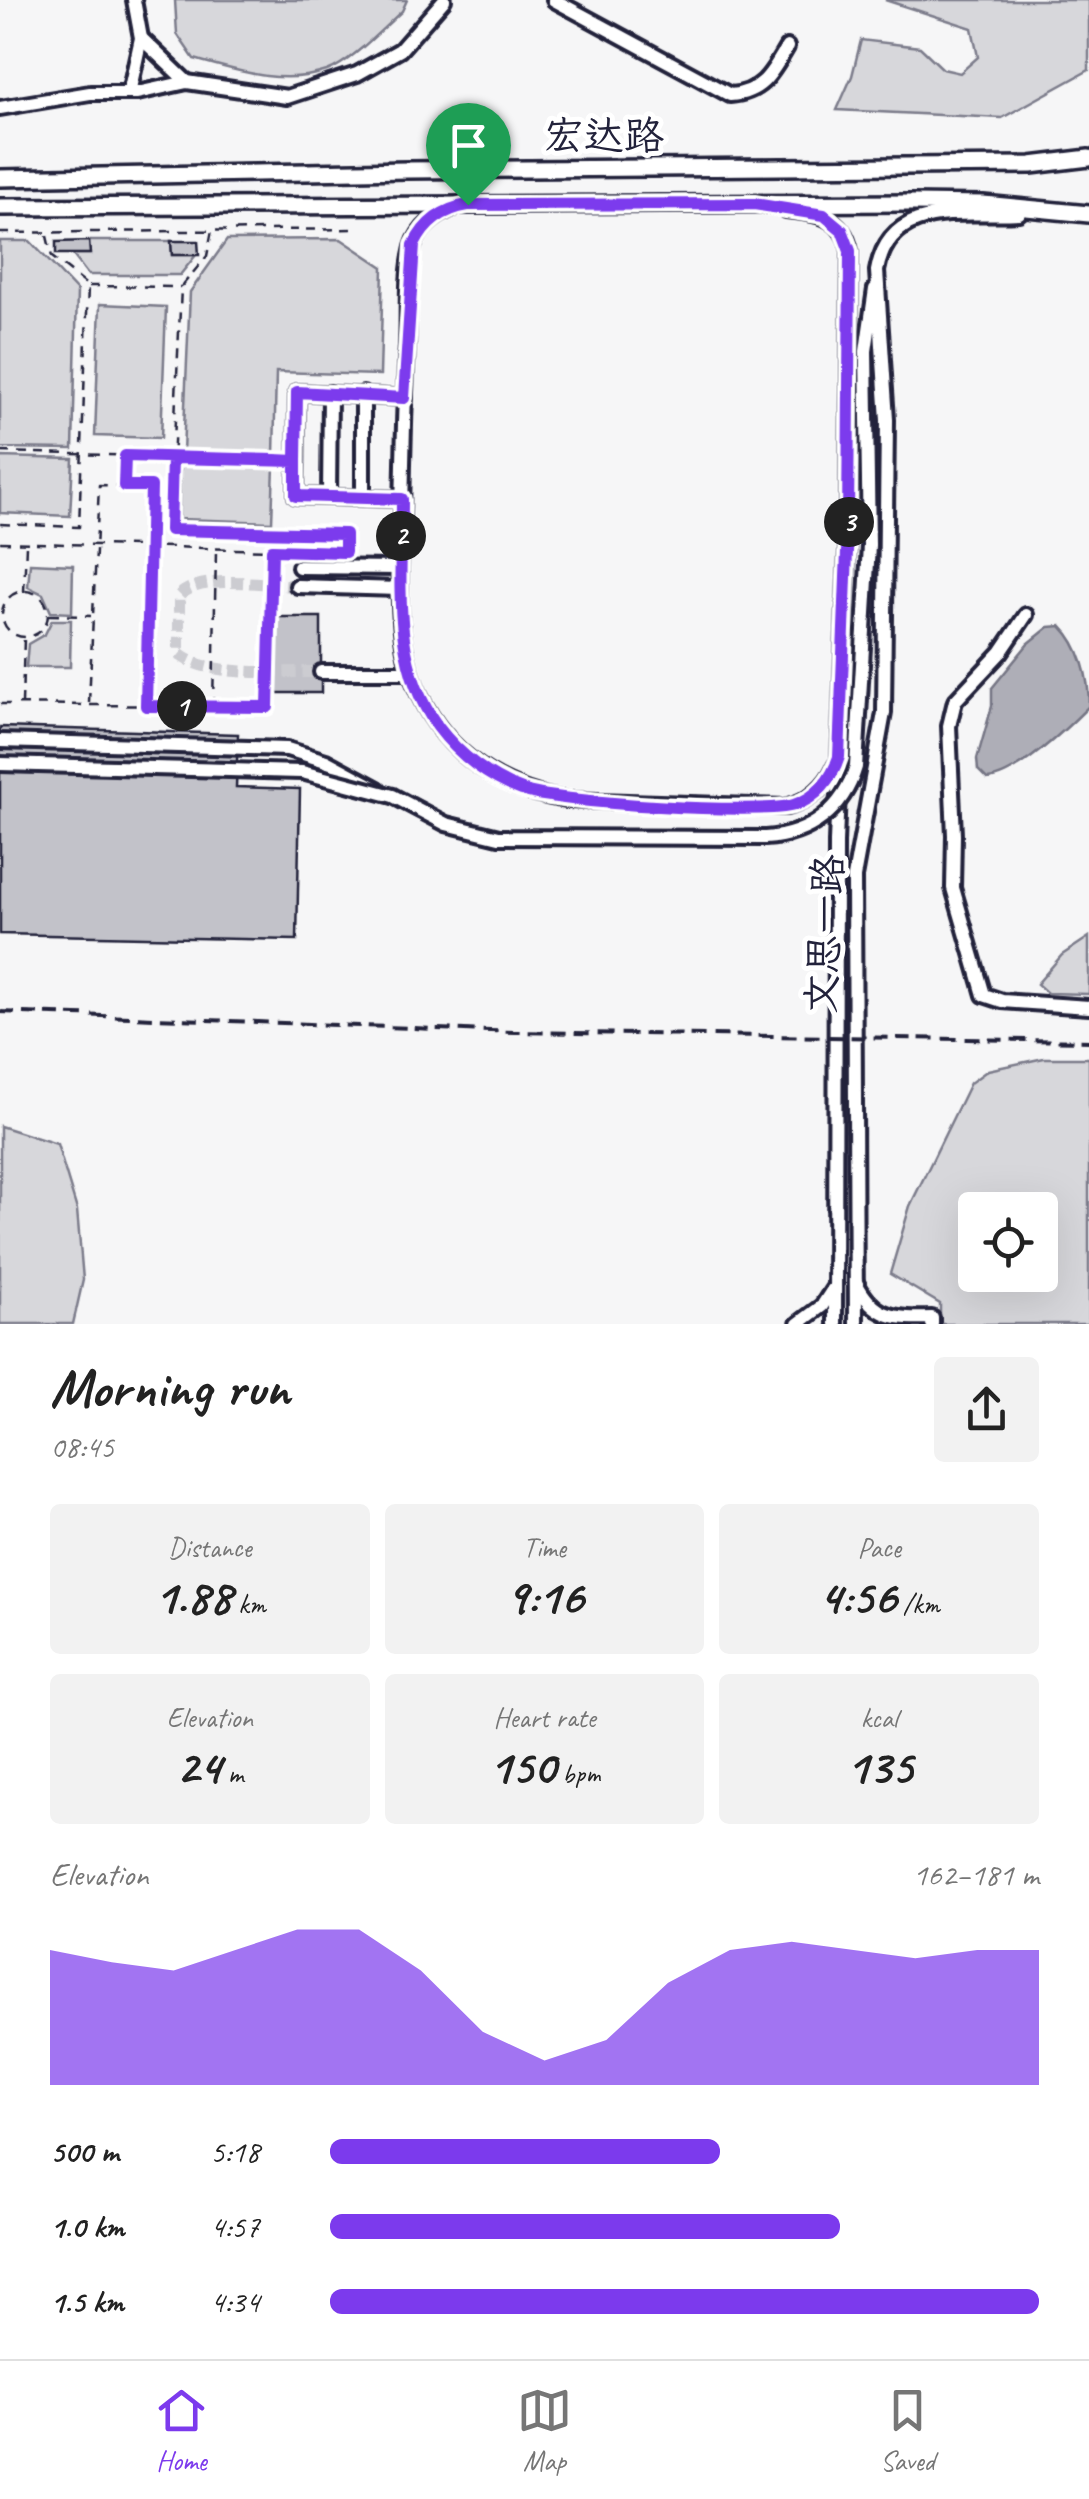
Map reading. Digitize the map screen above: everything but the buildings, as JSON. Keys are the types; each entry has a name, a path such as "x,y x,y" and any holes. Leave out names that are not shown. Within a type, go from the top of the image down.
{"main road":[{"name":"宏达路","path":"0,178 1031,165 1084,160"},
{"name":"宏达路","path":"0,207 983,204 1089,213"}],"street":[{"path":"129,93 142,38 134,0"},
{"path":"0,108 187,82 286,97 357,74 400,50 444,0"},
{"path":"554,0 730,95 745,94 770,78 787,48"},
{"path":"142,38 187,82"},
{"name":"文思一路","path":"754,204 824,215 842,230 850,251 848,526 839,757 835,1324"},
{"path":"468,205 440,214 424,228 414,245 404,398 400,589 404,646 410,672 428,712 460,752 488,773 534,795 567,800 786,807 820,789 839,757"},
{"name":"文思一路","path":"856,1324 854,877 884,714 887,420 876,281 879,262 886,244 898,230 916,219 1050,210"},
{"path":"0,741 287,749 326,761 446,824 500,838 765,838 789,835 812,826 840,801 856,767 868,545 866,351 876,281"},
{"path":"402,499 296,496 297,392 404,398"},
{"path":"329,496 330,393"},
{"path":"363,394 363,498"},
{"path":"298,567 400,568"},
{"path":"297,586 400,589"},
{"path":"1026,615 1001,652 955,701 949,726 953,888 984,995 1002,1001 1089,1006"},
{"path":"320,672 410,672"},
{"path":"0,764 302,772 393,796"},
{"path":"856,1281 866,1298 887,1315 895,1319 932,1318 932,1324"},
{"path":"798,1324 822,1306 835,1282"}],"path":[{"path":"0,542 345,552 345,534 170,530 180,288 207,256 212,230"},
{"path":"0,233 358,230"},
{"path":"46,232 52,257 88,286 180,288"},
{"path":"0,524 79,526 88,286"},
{"path":"0,452 296,461"},
{"path":"124,486 125,456"},
{"path":"89,704 99,485 151,486 146,706"},
{"path":"24,592 26,544"},
{"path":"213,707 216,548"},
{"path":"0,704 268,707 272,550"},
{"path":"24,592 43,600 48,614 42,629 24,637 9,631 1,613 8,598 24,592"},
{"path":"48,614 92,616"},
{"path":"22,704 24,637"}],"shaded area":[{"path":"175,0 407,0 402,11 346,61 310,75 277,77 194,59 177,34"},
{"path":"885,0 1089,0 1089,70 1002,118 837,110 852,76 861,40 920,47 943,69 960,73 978,57 972,28"},
{"path":"341,239 383,267 380,375 276,372 274,455 183,452 190,292 227,240"},
{"path":"0,241 30,241 77,291 73,449 0,448"},
{"path":"89,241 171,241 172,255 196,255 180,275 88,275 72,254 89,254"},
{"path":"100,304 166,307 161,438 95,436"},
{"path":"0,457 73,459 70,516 0,513"},
{"path":"180,463 274,465 272,522 179,519"},
{"path":"30,563 73,565 72,613 51,612 43,594 28,587"},
{"path":"52,620 71,620 70,667 26,667 28,644 45,634"},
{"path":"1061,626 1082,663 1089,706 1026,761 987,779 978,770 977,759 992,706 992,688 1028,644 1049,627"},
{"path":"1089,937 1089,994 1047,993 1037,984 1062,955"},
{"path":"1044,1058 1089,1058 1089,1324 940,1324 940,1304 890,1274 910,1206 970,1083 988,1070"},
{"path":"0,1126 57,1144 77,1210 83,1280 73,1324 0,1324"}],"tunnel":[{"path":"297,586 217,582 189,589 179,596 179,654 192,662 226,670 321,672"}],"railway":[{"path":"0,1012 515,1032 1089,1041"}],"route":[{"path":"468,205 431,220 414,245 404,398 297,392 296,461 125,456 124,486 151,486 146,706 268,707 272,550 345,552 345,534 170,530 172,458 296,461 296,496 402,499 400,589 410,672 438,726 460,752 488,773 534,795 567,800 752,808 786,807 814,795 827,782 839,757 848,526 850,251 846,237 824,215 754,204 468,205"}]}
